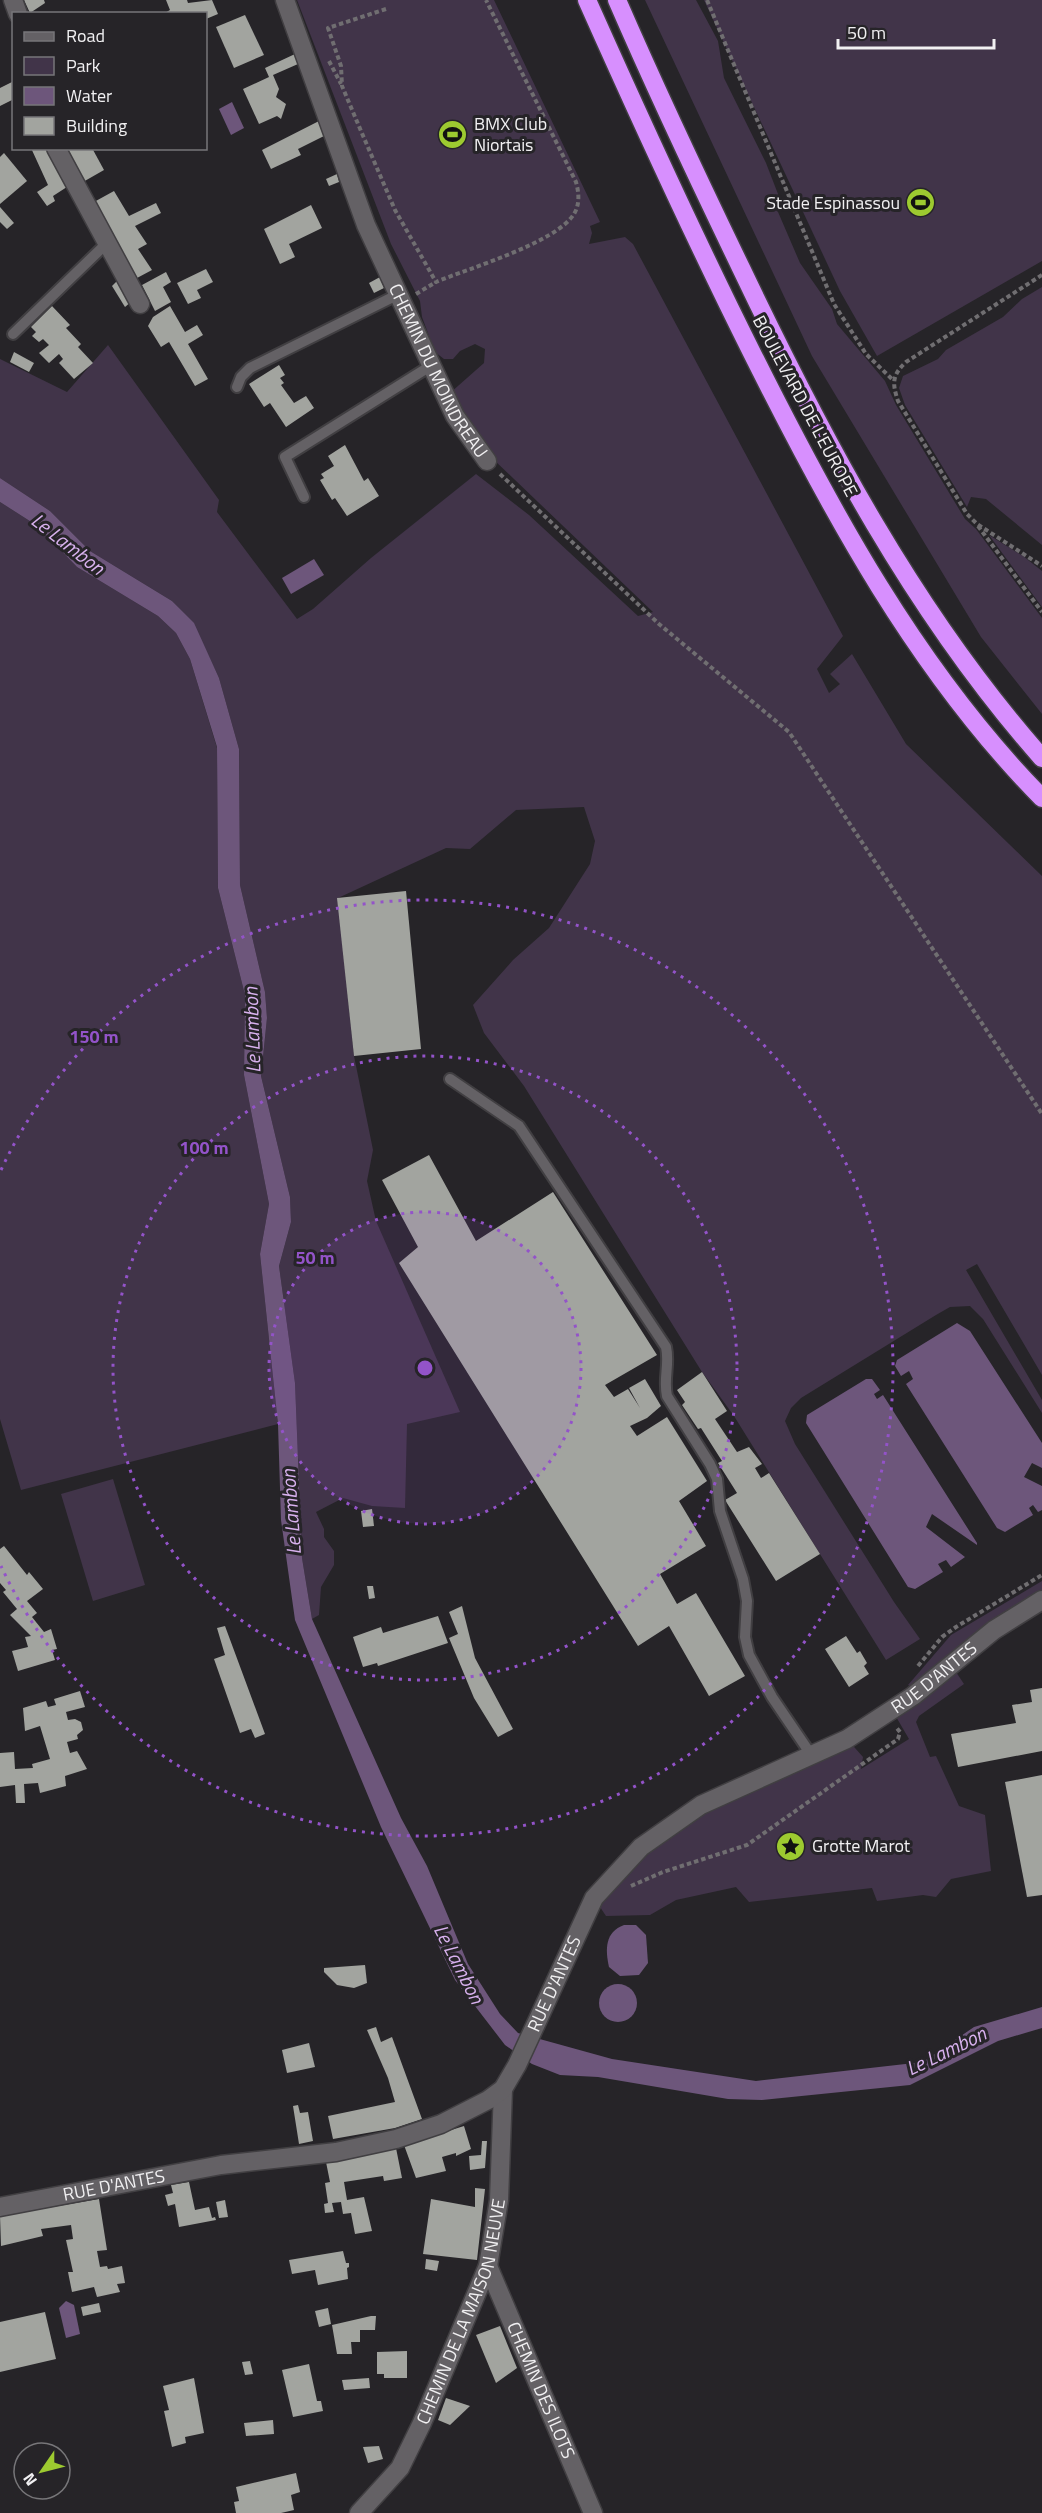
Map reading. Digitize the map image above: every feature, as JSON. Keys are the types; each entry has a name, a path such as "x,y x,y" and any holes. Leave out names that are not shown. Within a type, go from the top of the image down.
{"highway":[{"name":"BOULEVARD DE L'EUROPE","path":"587,0 728,305 834,509 934,667 978,726 1042,798"},
{"name":"BOULEVARD DE L'EUROPE","path":"616,0 757,302 856,492 946,638 998,707 1042,758"}],"street":[{"name":"CHEMIN DU MOINDREAU","path":"285,0 349,185 455,416 487,461"},
{"path":"57,150 140,304"},
{"name":"RUE D'ANTES","path":"0,2207 221,2165 366,2147 441,2124 472,2109 503,2089 535,2029 580,1924 594,1898 641,1847 681,1816 847,1739 887,1714 994,1630 1042,1600"},
{"name":"CHEMIN DE LA MAISON NEUVE","path":"359,2513 400,2468 488,2266 499,2200 503,2089"},
{"name":"CHEMIN DES ILOTS","path":"488,2266 593,2513"}],"lane":[{"path":"13,334 107,243"},
{"path":"237,387 241,377 249,368 399,294"},
{"path":"304,497 285,457 432,366"},
{"path":"450,1079 519,1126 666,1347 669,1359 665,1385 668,1396 717,1479 720,1511 743,1579 747,1600 745,1637 749,1655 772,1696 812,1756"}],"path":[{"path":"386,9 327,28 341,66 342,86 395,210 436,282 554,234 575,213 579,201 576,182 486,0"},
{"path":"707,0 834,304 866,354 892,380 898,401 967,514 977,524 1042,612"},
{"path":"892,380 896,371 906,362 1042,275"},
{"name":"CHEMIN DU MOINDREAU","path":"487,461 659,624 789,732 1042,1114"},
{"path":"977,524 1042,566"},
{"path":"602,1889 621,1891 663,1872 747,1845 898,1739 900,1732 887,1714"}],"green space":[{"path":"297,0 494,0 600,222 590,226 592,233 589,244 625,237 633,244 843,636 817,669 829,693 840,684 830,674 852,654 906,744 1042,876 1042,1375 977,1264 966,1270 1042,1400 1042,1413 983,1319 970,1306 950,1307 801,1398 791,1408 785,1421 795,1444 894,1602 920,1639 886,1660 734,1416 702,1372 524,1086 484,1033 473,1005 513,960 549,928 590,864 595,841 584,807 516,810 470,849 446,848 338,898 354,1056 373,1150 367,1181 376,1221 460,1412 407,1424 405,1508 372,1506 343,1498 316,1512 324,1529 324,1537 334,1551 334,1565 321,1587 319,1615 312,1619 302,1558 295,1383 279,1266 291,1222 290,1197 261,1076 267,1018 265,992 240,885 239,749 219,678 193,623 172,601 90,551 50,511 0,478 0,359 67,392 108,345 219,500 217,512 297,619 313,609 371,558 476,474 529,515 638,616 653,612 493,459 450,393 484,363 485,349 475,344 460,351 453,359 444,359 435,352 422,317 420,301 391,244"},
{"path":"645,0 696,0 718,41 724,78 766,163 778,194 775,205 800,263 832,309 837,324 885,381 896,405 965,519 976,529 1042,618 1042,714 981,637 812,356"},
{"name":"Stade Espinassou","path":"704,0 1042,0 1042,261 877,356 840,291"},
{"path":"1042,287 1042,545 986,499 971,497 967,507 905,405 899,388 903,376 938,359 946,350 1003,317 1022,299"},
{"path":"0,502 36,525 77,567 158,616 176,633 190,659 217,748 218,888 245,995 244,1075 269,1204 260,1254 278,1424 21,1490 0,1419"},
{"path":"989,535 1042,571 1042,607"},
{"path":"113,1479 145,1585 93,1601 61,1494"},
{"path":"1042,1581 1042,1591 982,1629 910,1686 908,1685 951,1635"},
{"path":"956,1672 964,1684 919,1716 916,1722 930,1757 936,1756 959,1806 985,1815 991,1871 951,1879 936,1897 923,1895 877,1901 872,1888 749,1902 736,1887 676,1900 650,1915 606,1916 594,1898 661,1830 847,1739 863,1757 861,1769 909,1739 895,1715"}],"water":[{"path":"232,102 244,128 231,135 219,109"},
{"name":"Le Lambon","path":"0,478 50,511 90,551 172,601 194,623 219,678 239,749 240,885 265,992 267,1018 261,1076 290,1197 291,1222 279,1266 295,1383 302,1558 312,1619 401,1818 427,1866 468,1964 500,2014 518,2033 612,2059 756,2081 923,2062 974,2027 1042,2007 1042,2028 998,2041 910,2085 762,2100 728,2099 598,2077 560,2075 532,2064 505,2045 455,1980 381,1827 295,1620 281,1520 278,1424 260,1254 269,1204 244,1075 245,995 218,888 217,747 190,659 176,633 158,616 77,567 36,525 0,502"},
{"path":"314,559 324,575 291,594 282,578"},
{"path":"957,1323 970,1331 1042,1443 1042,1468 1032,1463 1024,1477 1042,1486 1042,1510 1038,1512 1033,1505 1029,1508 1033,1515 1005,1532 997,1528 906,1384 913,1379 909,1371 901,1376 895,1366 897,1360"},
{"path":"866,1379 872,1379 880,1390 874,1394 877,1399 883,1395 977,1543 977,1545 932,1514 926,1527 965,1557 951,1567 946,1560 938,1564 943,1572 915,1589 908,1587 806,1423 807,1415"},
{"path":"624,1925 636,1925 646,1935 648,1963 639,1975 620,1976 609,1967 608,1942 613,1932"},
{"path":"618,1984 632,1989 637,2003 632,2017 618,2022 604,2017 599,2003 604,1989"},
{"path":"66,2301 74,2305 80,2334 66,2338 59,2308"}],"building":[{"path":"24,0 44,0 45,3 30,12"},
{"path":"166,0 187,0 188,3 212,0 218,14 207,19 207,12 166,12 170,10"},
{"path":"245,15 264,55 234,68 216,27"},
{"path":"295,54 298,64 273,75 279,89 276,97 286,104 281,119 277,116 259,124 243,89 269,77 265,68"},
{"path":"12,82 12,100 0,106 0,88"},
{"path":"319,121 324,136 298,149 301,155 271,169 262,150"},
{"path":"32,150 51,150 61,177 70,185 53,196 55,201 47,206 37,192 48,185"},
{"path":"64,150 93,150 104,170 83,182"},
{"path":"4,153 27,181 0,204 0,157"},
{"path":"337,174 339,182 329,186 326,179"},
{"path":"114,191 129,216 156,203 161,213 135,226 147,244 138,249 152,270 137,278 94,202"},
{"path":"311,205 322,228 289,244 295,257 280,264 264,229"},
{"path":"0,207 14,223 7,229 0,222"},
{"path":"206,269 213,282 197,290 201,298 188,304 177,283"},
{"path":"166,272 171,282 163,287 171,302 155,311 142,285"},
{"path":"380,277 384,288 374,293 369,283"},
{"path":"119,279 132,301 125,307 112,286"},
{"path":"52,306 70,325 66,328 81,344 78,347 93,363 74,379 59,363 63,359 59,354 49,363 39,353 49,345 43,339 39,342 32,336 36,332 31,327"},
{"path":"170,306 185,332 197,325 203,335 188,344 208,379 195,386 169,342 161,347 148,326 153,317"},
{"path":"14,352 34,363 29,372 10,362"},
{"path":"279,365 285,375 280,378 284,383 281,385 294,403 306,396 314,408 286,427 270,403 264,407 249,384"},
{"path":"345,445 364,481 368,478 379,496 347,516 335,498 332,500 320,480 324,478 321,474 334,466 328,456"},
{"path":"406,891 421,1049 354,1056 337,898"},
{"path":"429,1155 476,1241 553,1192 657,1355 605,1385 614,1397 628,1389 640,1408 629,1388 645,1379 661,1406 647,1418 630,1426 637,1436 667,1417 707,1481 679,1501 706,1546 660,1574 677,1604 696,1593 745,1676 709,1696 669,1626 638,1646 399,1263 418,1247 382,1180"},
{"path":"702,1372 727,1411 715,1419 737,1452 749,1447 762,1464 755,1468 761,1478 769,1473 820,1554 776,1581 725,1500 737,1493 718,1463 722,1461 701,1428 698,1429 682,1405 685,1402 677,1390"},
{"path":"372,1509 374,1526 363,1527 361,1511"},
{"path":"4,1546 27,1575 29,1572 43,1589 27,1601 37,1613 32,1617 44,1632 51,1629 57,1649 52,1650 55,1660 18,1671 12,1651 28,1647 25,1637 31,1636 10,1615 17,1609 3,1592 6,1590 0,1583 0,1549"},
{"path":"367,1586 373,1586 375,1598 369,1599"},
{"path":"462,1606 475,1658 513,1729 498,1737 474,1698 449,1638 458,1634 449,1612"},
{"path":"438,1616 448,1643 378,1666 377,1663 363,1667 353,1637 381,1627 383,1633"},
{"path":"225,1626 265,1734 255,1738 251,1729 240,1733 214,1659 225,1655 217,1628"},
{"path":"846,1636 857,1653 860,1651 867,1663 864,1666 869,1674 849,1687 825,1649"},
{"path":"1042,1688 1042,1751 958,1767 951,1734 1016,1723 1012,1705 1032,1702 1030,1690"},
{"path":"80,1691 85,1707 66,1712 68,1720 75,1719 81,1722 83,1730 77,1735 78,1739 67,1742 70,1753 77,1751 87,1769 65,1776 66,1786 40,1793 38,1783 24,1784 25,1803 16,1803 15,1785 0,1787 0,1753 14,1752 15,1769 33,1768 32,1764 50,1759 40,1726 25,1731 23,1708 46,1701 48,1707 56,1705 54,1699"},
{"path":"1042,1775 1042,1895 1027,1897 1005,1782"},
{"path":"365,1965 367,1983 354,1988 337,1985 324,1972 324,1968"},
{"path":"376,2027 381,2042 392,2037 422,2119 395,2128 333,2139 328,2116 395,2102 388,2078 367,2030"},
{"path":"309,2043 315,2067 287,2073 282,2050"},
{"path":"298,2105 300,2113 308,2112 313,2141 299,2144 293,2106"},
{"path":"464,2126 471,2149 456,2156 456,2153 442,2157 446,2171 416,2178 404,2145"},
{"path":"482,2141 487,2141 485,2168 470,2170 469,2156 481,2155"},
{"path":"396,2148 402,2178 384,2181 383,2176 344,2182 347,2200 364,2197 372,2231 355,2234 351,2213 343,2214 341,2202 332,2203 334,2212 325,2213 324,2204 328,2203 325,2183 330,2182 326,2162"},
{"path":"189,2182 195,2210 209,2207 212,2218 215,2217 216,2220 179,2227 175,2204 168,2206 165,2195 173,2193 171,2185"},
{"path":"475,2188 485,2189 477,2260 423,2254 431,2199 475,2207"},
{"path":"99,2199 107,2250 97,2251 100,2267 107,2266 108,2269 122,2266 125,2283 117,2284 120,2292 97,2297 94,2287 72,2292 68,2272 73,2272 66,2240 73,2239 71,2225 41,2229 43,2236 1,2246 0,2216"},
{"path":"225,2200 228,2217 219,2218 216,2202"},
{"path":"343,2251 346,2263 349,2263 348,2279 318,2285 315,2270 292,2274 289,2260"},
{"path":"426,2259 439,2261 437,2271 425,2269"},
{"path":"99,2303 101,2312 83,2316 81,2307"},
{"path":"328,2308 331,2324 319,2327 315,2311"},
{"path":"45,2312 56,2359 0,2372 0,2322"},
{"path":"376,2316 375,2330 360,2330 360,2342 351,2342 352,2354 337,2354 332,2325"},
{"path":"500,2326 517,2368 496,2383 476,2335"},
{"path":"407,2351 407,2378 384,2378 384,2374 377,2374 377,2352"},
{"path":"250,2361 253,2374 245,2375 242,2362"},
{"path":"309,2364 317,2401 321,2401 323,2411 293,2417 282,2370"},
{"path":"194,2378 204,2433 185,2437 186,2443 172,2447 164,2411 169,2410 163,2386"},
{"path":"369,2378 370,2388 344,2390 342,2380"},
{"path":"446,2398 470,2406 450,2425 438,2420"},
{"path":"273,2420 274,2434 246,2436 244,2423"},
{"path":"379,2446 383,2459 368,2463 363,2447"},
{"path":"296,2473 300,2492 291,2495 294,2510 281,2513 236,2513 234,2502 239,2501 236,2487"}],"place":[{"name":"BMX Club Niortais","path":"453,134"},
{"name":"Stade Espinassou","path":"921,203"},
{"name":"Grotte Marot","path":"791,1846"}]}
